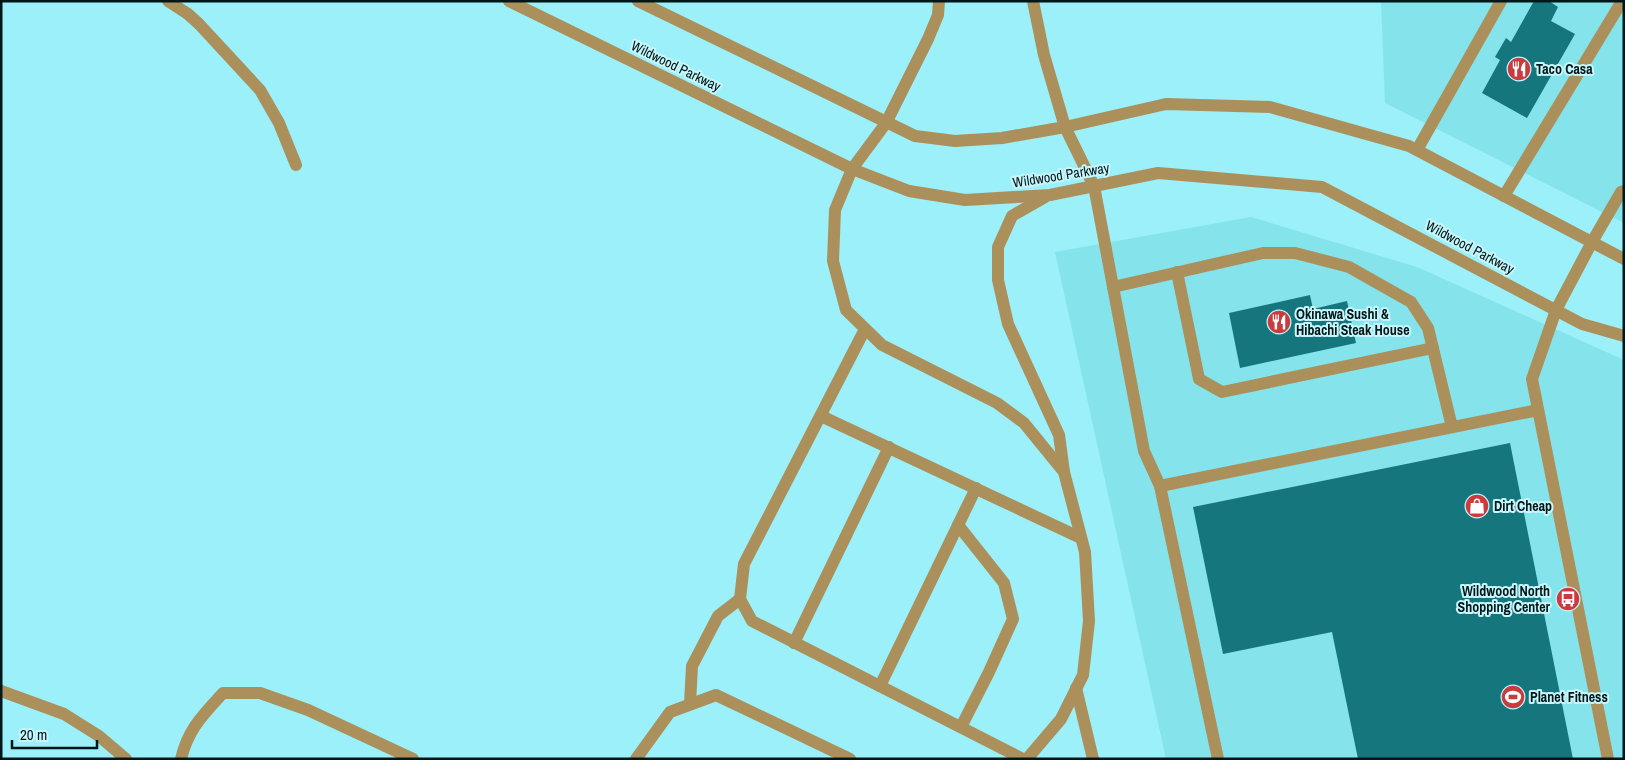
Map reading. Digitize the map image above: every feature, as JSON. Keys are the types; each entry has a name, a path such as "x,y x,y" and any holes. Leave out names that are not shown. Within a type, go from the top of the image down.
{"street":[{"path":"168,1 193,19 260,90 278,123 296,165"},
{"name":"Wildwood Parkway","path":"509,1 852,169 909,191 964,200 1050,195 1158,173 1322,187 1582,324 1624,336"},
{"path":"638,1 915,136 955,141 1002,138 1065,127 1166,104 1270,107 1409,146 1624,259"},
{"path":"939,1 938,15 928,39 886,123 852,169 835,210 833,261 846,310 882,345 997,403 1024,423 1064,472"},
{"path":"1033,1 1044,56 1065,127 1094,186 1144,450 1160,486 1218,759"},
{"path":"1417,150 1501,1"},
{"path":"1504,196 1622,1"},
{"path":"1608,759 1532,379 1556,310 1592,242 1621,192 1624,191"},
{"path":"1027,759 1061,719 1083,674 1089,620 1085,552 1064,472 1059,435 1008,324 998,280 998,246 1012,216 1050,195"},
{"path":"1113,287 1263,253 1295,253 1349,267 1411,302 1428,328 1452,427"},
{"path":"1178,272 1199,379 1222,392 1433,348"},
{"path":"865,329 744,564 740,599 752,621 1023,759"},
{"path":"1160,486 1538,410"},
{"path":"820,416 1081,538"},
{"path":"794,643 889,448"},
{"path":"880,686 976,488"},
{"path":"958,525 1004,583 1013,619 990,672 961,727"},
{"path":"690,704 692,666 718,616 740,599"},
{"path":"1076,688 1092,759"},
{"path":"1,691 64,714 99,736 126,759"},
{"path":"182,759 184,745 194,724 222,693 260,693 308,710 413,759"},
{"path":"636,759 670,712 716,695 850,759"}],"shaded area":[{"path":"1381,1 1624,1 1624,223 1385,103"},
{"path":"1251,217 1417,267 1624,360 1624,759 1166,759 1055,252"}],"building":[{"path":"1534,1 1549,1 1558,7 1551,21 1575,34 1527,118 1482,93 1500,60 1495,57 1506,38 1511,42"},
{"path":"1310,295 1313,309 1347,301 1356,343 1240,368 1229,313"},
{"path":"1510,443 1573,759 1358,759 1332,632 1223,654 1193,507"}],"place":[{"name":"Taco Casa","path":"1519,69"},
{"name":"Okinawa Sushi & Hibachi Steak House","path":"1279,322"},
{"name":"Dirt Cheap","path":"1477,506"},
{"name":"Wildwood North Shopping Center","path":"1568,599"},
{"name":"Planet Fitness","path":"1513,697"}]}
